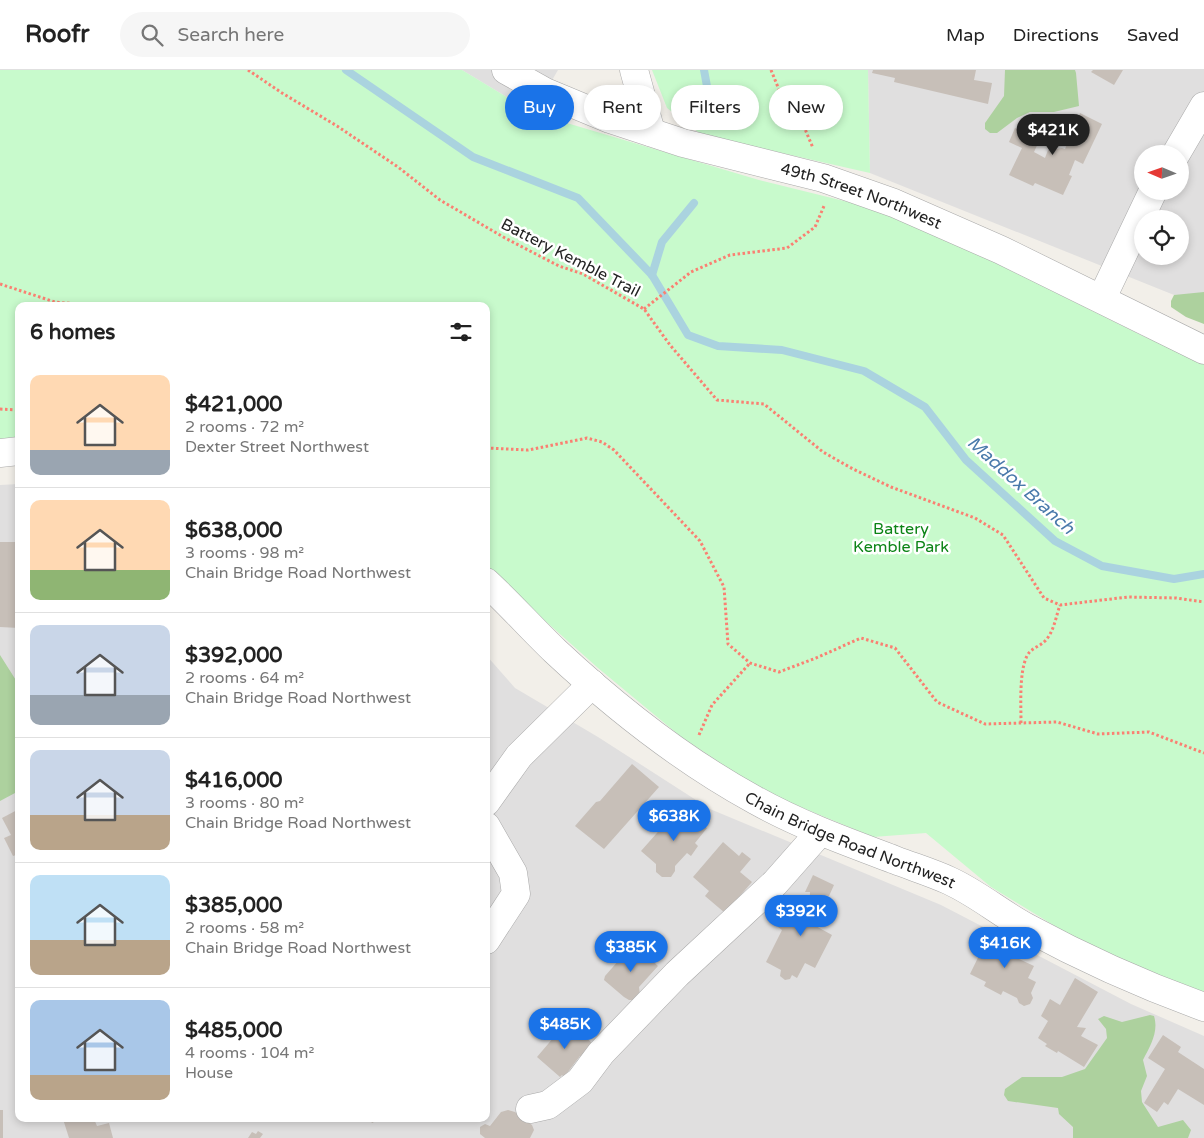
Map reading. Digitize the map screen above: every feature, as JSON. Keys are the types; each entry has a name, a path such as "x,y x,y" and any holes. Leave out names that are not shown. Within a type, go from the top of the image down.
{"street":[{"name":"49th Street Northwest","path":"506,70 545,92 584,109 682,143 823,178 894,203 1001,250 1102,298 1204,350"},
{"path":"634,70 651,132"},
{"path":"1181,145 1204,106"},
{"path":"1102,298 1149,200"},
{"path":"0,453 15,451"},
{"name":"Chain Bridge Road Northwest","path":"490,586 592,684 655,736 688,760 756,801 820,832 949,881 983,899 1024,926 1082,956 1204,1007"},
{"path":"490,796 519,756 592,684"},
{"path":"530,1109 548,1105 580,1081 601,1053 677,974 775,883 820,832"},
{"path":"490,833 513,873 516,894 490,934"}],"path":[{"name":"Battery Kemble Trail","path":"248,70 337,126 440,200 496,234 559,266 583,274 644,309 670,345 717,400 764,404 823,452 853,469 891,487 975,518 1003,536 1044,598 1060,605"},
{"path":"772,70 782,98 802,122 815,152"},
{"path":"644,309 691,272 730,255 787,248 815,227 825,204"},
{"path":"0,284 55,302"},
{"path":"0,409 15,410"},
{"path":"490,448 528,450 587,438 602,442 614,450 700,541 724,587 728,644 750,663 779,672 861,638 895,648 936,702 985,724 1057,722 1098,734 1149,732 1204,753"},
{"path":"1021,723 1021,684 1027,656 1033,648 1044,642 1050,634 1060,605 1128,597 1176,598 1204,602"},
{"path":"688,760 712,705 750,663"}],"shaded area":[{"path":"462,70 558,70 549,85 505,85 505,96"},
{"path":"868,70 1204,70 1204,307 870,173"},
{"path":"15,484 15,1122 490,1122 490,660 515,688 598,737 710,809 941,905 1131,1004 1204,1036 1204,1138 0,1138 0,485"}],"green space":[{"name":"Battery Kemble Park","path":"0,70 462,70 505,96 505,130 574,130 574,125 584,128 584,130 590,130 759,180 917,219 1018,274 1147,338 1204,358 1204,994 1170,982 1076,939 991,887 926,833 873,837 762,791 680,736 598,668 490,572 490,302 15,302 15,439 0,441"},
{"path":"652,70 868,70 870,173 702,135 696,130 759,130 759,85 671,85 671,111 667,108 661,93 661,85 658,85"},
{"path":"1005,70 1075,70 1079,106 1054,112 1030,112 1017,118 997,133 990,133 985,129 985,123 1004,96"},
{"path":"1204,292 1204,324 1186,317 1171,307 1174,295"},
{"path":"0,655 15,679 15,793 0,801"},
{"path":"1150,1015 1154,1016 1155,1033 1143,1060 1147,1076 1141,1091 1142,1102 1158,1127 1183,1120 1191,1130 1188,1138 1073,1138 1073,1127 1059,1114 1058,1108 1008,1101 1004,1095 1005,1089 1022,1077 1062,1077 1085,1069 1107,1038 1106,1029 1098,1019 1104,1016 1122,1022"}],"building":[{"path":"873,70 976,70 974,80 992,83 988,104 894,82 895,78 872,73"},
{"path":"1093,70 1123,70 1114,85 1091,72"},
{"path":"1080,113 1102,124 1083,164 1075,160 1069,175 1072,176 1063,195 1035,183 1033,186 1009,175 1022,148 1009,142 1015,128 1040,139 1034,152 1045,158 1048,150 1065,149"},
{"path":"0,542 15,542 15,628 0,627"},
{"path":"632,764 659,787 604,849 575,826"},
{"path":"680,807 707,828 695,843 698,846 691,856 687,853 675,866 675,871 671,877 662,877 656,872 656,864 641,851"},
{"path":"15,811 15,855 13,856 4,838 11,835 2,818"},
{"path":"723,842 739,856 742,852 751,859 740,872 752,882 725,913 705,896 709,891 693,877"},
{"path":"813,875 834,885 829,896 816,895 814,925 832,935 815,968 805,963 797,978 792,975 790,979 785,980 780,976 781,970 766,962 782,930 778,927 778,922 789,912 809,922 810,892 805,892"},
{"path":"990,933 1007,942 1010,937 1027,945 1019,959 1034,966 1028,978 1036,982 1031,993 1033,998 1030,1004 1024,1006 1019,1003 1017,998 1003,991 1001,995 984,986 986,982 970,974"},
{"path":"634,943 658,966 639,987 640,995 636,1000 629,1000 604,980 605,976"},
{"path":"1075,978 1098,992 1077,1027 1086,1028 1081,1036 1098,1045 1084,1067 1058,1051 1057,1053 1045,1046 1047,1044 1038,1038 1048,1021 1041,1016 1050,999 1060,1005"},
{"path":"565,1024 571,1024 592,1043 589,1056 580,1056 564,1077 562,1075 560,1077 537,1057"},
{"path":"1163,1035 1181,1047 1178,1052 1204,1069 1204,1105 1178,1089 1168,1105 1164,1102 1157,1112 1144,1103 1165,1069 1148,1058"},
{"path":"0,1110 3,1110 3,1138 0,1138"},
{"path":"508,1110 515,1112 532,1125 534,1130 530,1138 485,1138 480,1134 480,1127 485,1124 490,1126 501,1112"},
{"path":"64,1122 95,1122 97,1126 109,1123 113,1138 69,1138"},
{"path":"258,1131 263,1134 260,1138 248,1138 252,1132 256,1134"}],"waterway":[{"name":"Maddox Branch","path":"346,70 473,157 578,198 652,275 688,335 718,346 782,350 864,371 925,407 966,460 1055,541 1102,566 1174,579 1204,574"},
{"path":"704,70 707,85"},
{"path":"652,275 662,242 694,203"}]}
